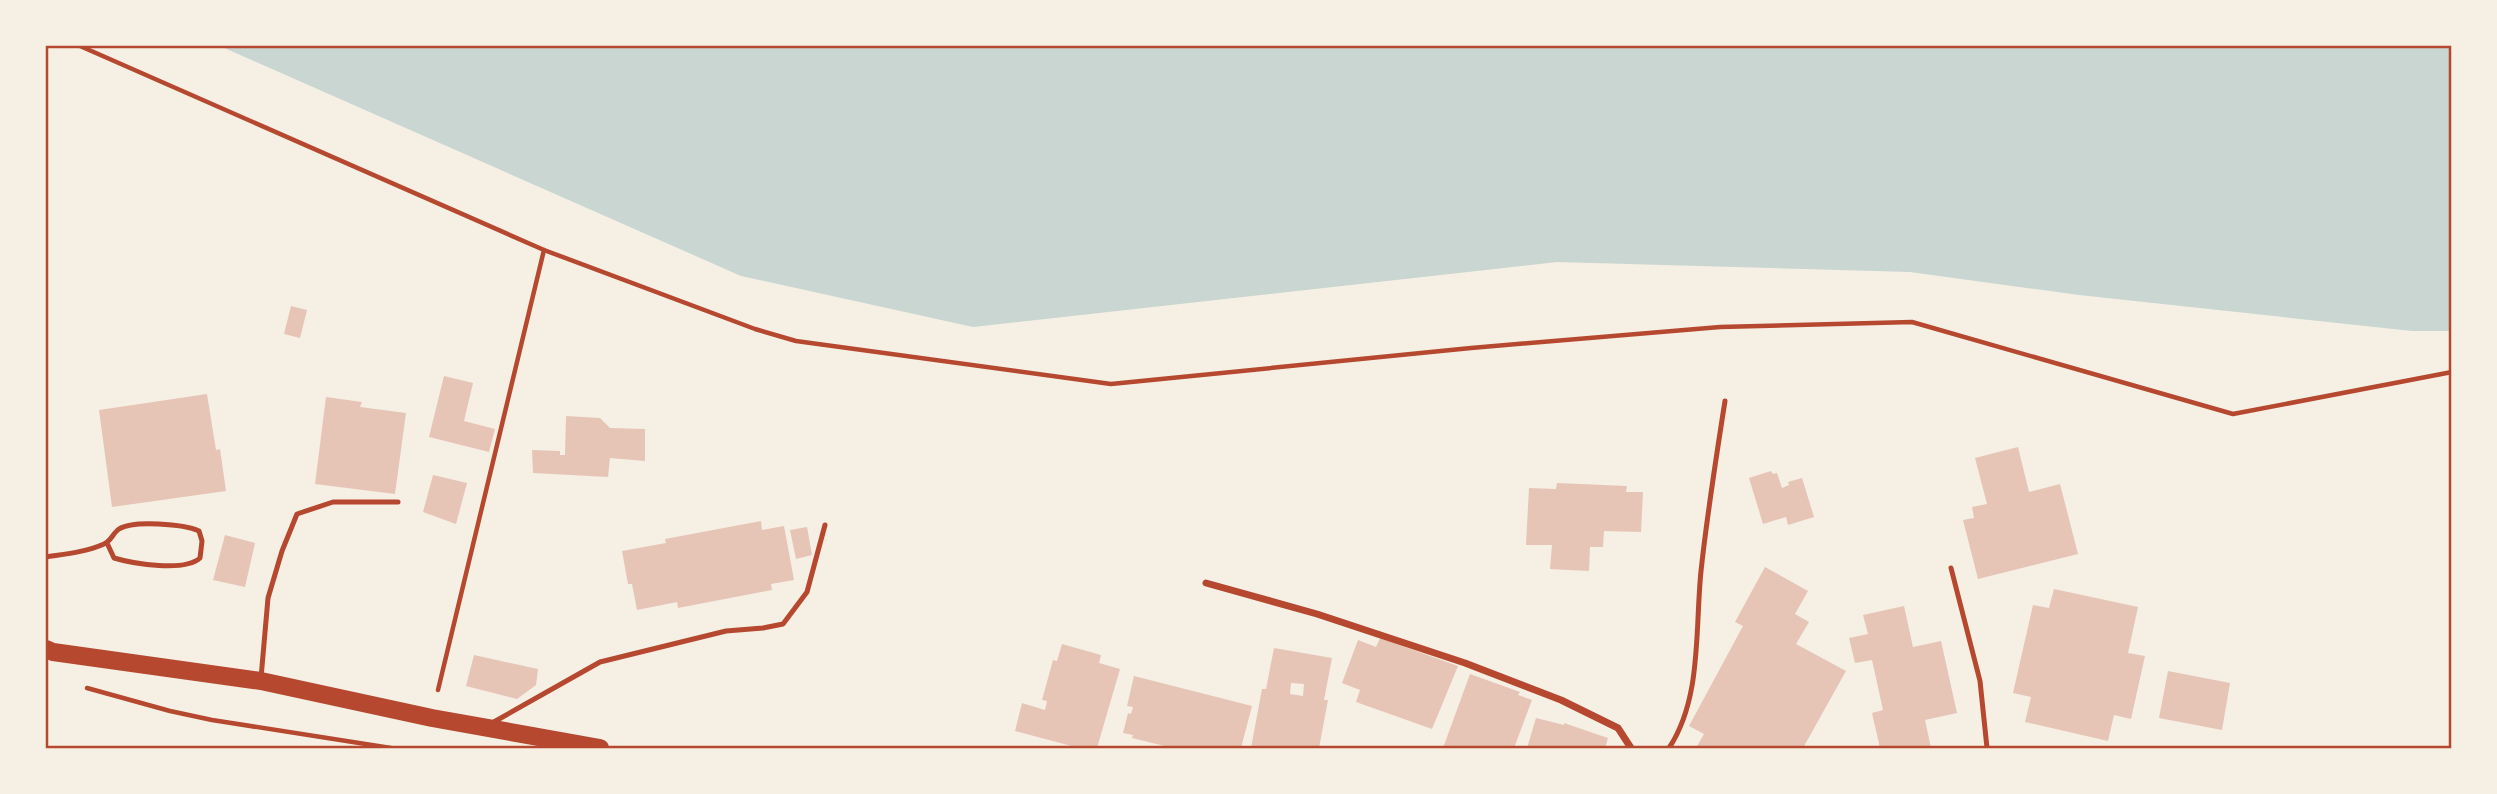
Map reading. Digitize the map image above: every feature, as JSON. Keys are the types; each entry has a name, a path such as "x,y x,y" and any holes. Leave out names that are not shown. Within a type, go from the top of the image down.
{"main road":[{"path":"46,649 261,681 432,718 600,748"}],"street":[{"path":"1206,583 1342,622 1465,663 1561,700 1618,728 1631,748"}],"lane":[{"path":"1669,748 1682,729 1691,693 1701,571 1725,401"},
{"path":"261,681 268,598 282,551 297,514 333,502 398,502"},
{"path":"46,557 107,543 118,530 130,524 188,526 199,531 202,541 200,558 186,565 127,562 114,558 107,543"},
{"path":"483,728 600,662 726,631 783,624 807,592 825,524"},
{"path":"1951,568 1980,681 1987,748"}],"path":[{"path":"80,46 544,250 796,341 1111,384 1471,348 1720,327 1912,322 2233,414 2452,372"},
{"path":"432,718 544,250"},
{"path":"83,686 212,720 391,748"}],"shaded area":[{"path":"220,46 2451,46 2451,331 2412,331 2079,295 1910,272 1557,262 973,327 741,276"}],"building":[{"path":"291,306 307,310 300,338 284,334"},
{"path":"444,376 473,383 464,421 495,429 489,452 429,437"},
{"path":"207,394 216,450 220,449 226,491 112,507 99,410"},
{"path":"326,397 362,402 360,407 406,413 395,494 315,484"},
{"path":"566,416 600,418 610,428 645,429 645,461 610,458 608,477 533,473 532,450 560,451 560,455 565,455"},
{"path":"2018,447 2029,492 2060,484 2078,554 1978,579 1963,520 1974,518 1972,507 1987,504 1975,458"},
{"path":"1771,471 1773,474 1777,473 1782,488 1789,485 1788,482 1802,478 1814,517 1788,525 1786,517 1763,524 1749,478"},
{"path":"433,475 467,483 456,524 423,512"},
{"path":"1557,483 1627,486 1626,492 1643,492 1641,532 1604,531 1603,547 1590,547 1589,571 1550,569 1552,545 1526,545 1529,488 1556,489"},
{"path":"761,521 762,530 784,526 794,580 771,584 772,590 678,608 677,602 637,610 632,584 628,584 622,551 666,543 665,539"},
{"path":"807,527 812,555 796,559 790,530"},
{"path":"225,535 255,543 245,587 213,580"},
{"path":"1765,567 1808,591 1795,614 1809,622 1796,644 1846,671 1803,748 1696,748 1704,734 1689,726 1743,626 1735,622"},
{"path":"2054,589 2138,607 2128,653 2145,656 2131,719 2114,715 2108,741 2025,722 2031,697 2013,693 2033,605 2049,608"},
{"path":"1904,606 1913,647 1941,641 1957,713 1925,720 1931,748 1880,748 1872,713 1883,710 1872,660 1855,663 1849,638 1868,634 1863,615"},
{"path":"1380,638 1458,666 1432,729 1356,702 1360,690 1342,683 1358,640 1376,647"},
{"path":"1062,644 1101,655 1099,663 1120,669 1097,748 1079,748 1015,731 1022,703 1045,710 1047,701 1042,700 1053,660 1057,661"},
{"path":"1274,648 1332,658 1319,748 1251,748 1262,689 1266,689","holes":["1291,683 1304,684 1303,696 1290,694"]},
{"path":"474,655 538,669 536,685 517,699 466,686"},
{"path":"2168,671 2230,683 2222,730 2159,718"},
{"path":"1470,674 1520,692 1518,695 1532,700 1514,748 1443,748"},
{"path":"1134,676 1252,706 1241,748 1173,748 1132,738 1133,735 1123,733 1128,713 1131,714 1133,707 1127,706"},
{"path":"1536,718 1564,723 1608,738 1605,748 1527,748"}]}
